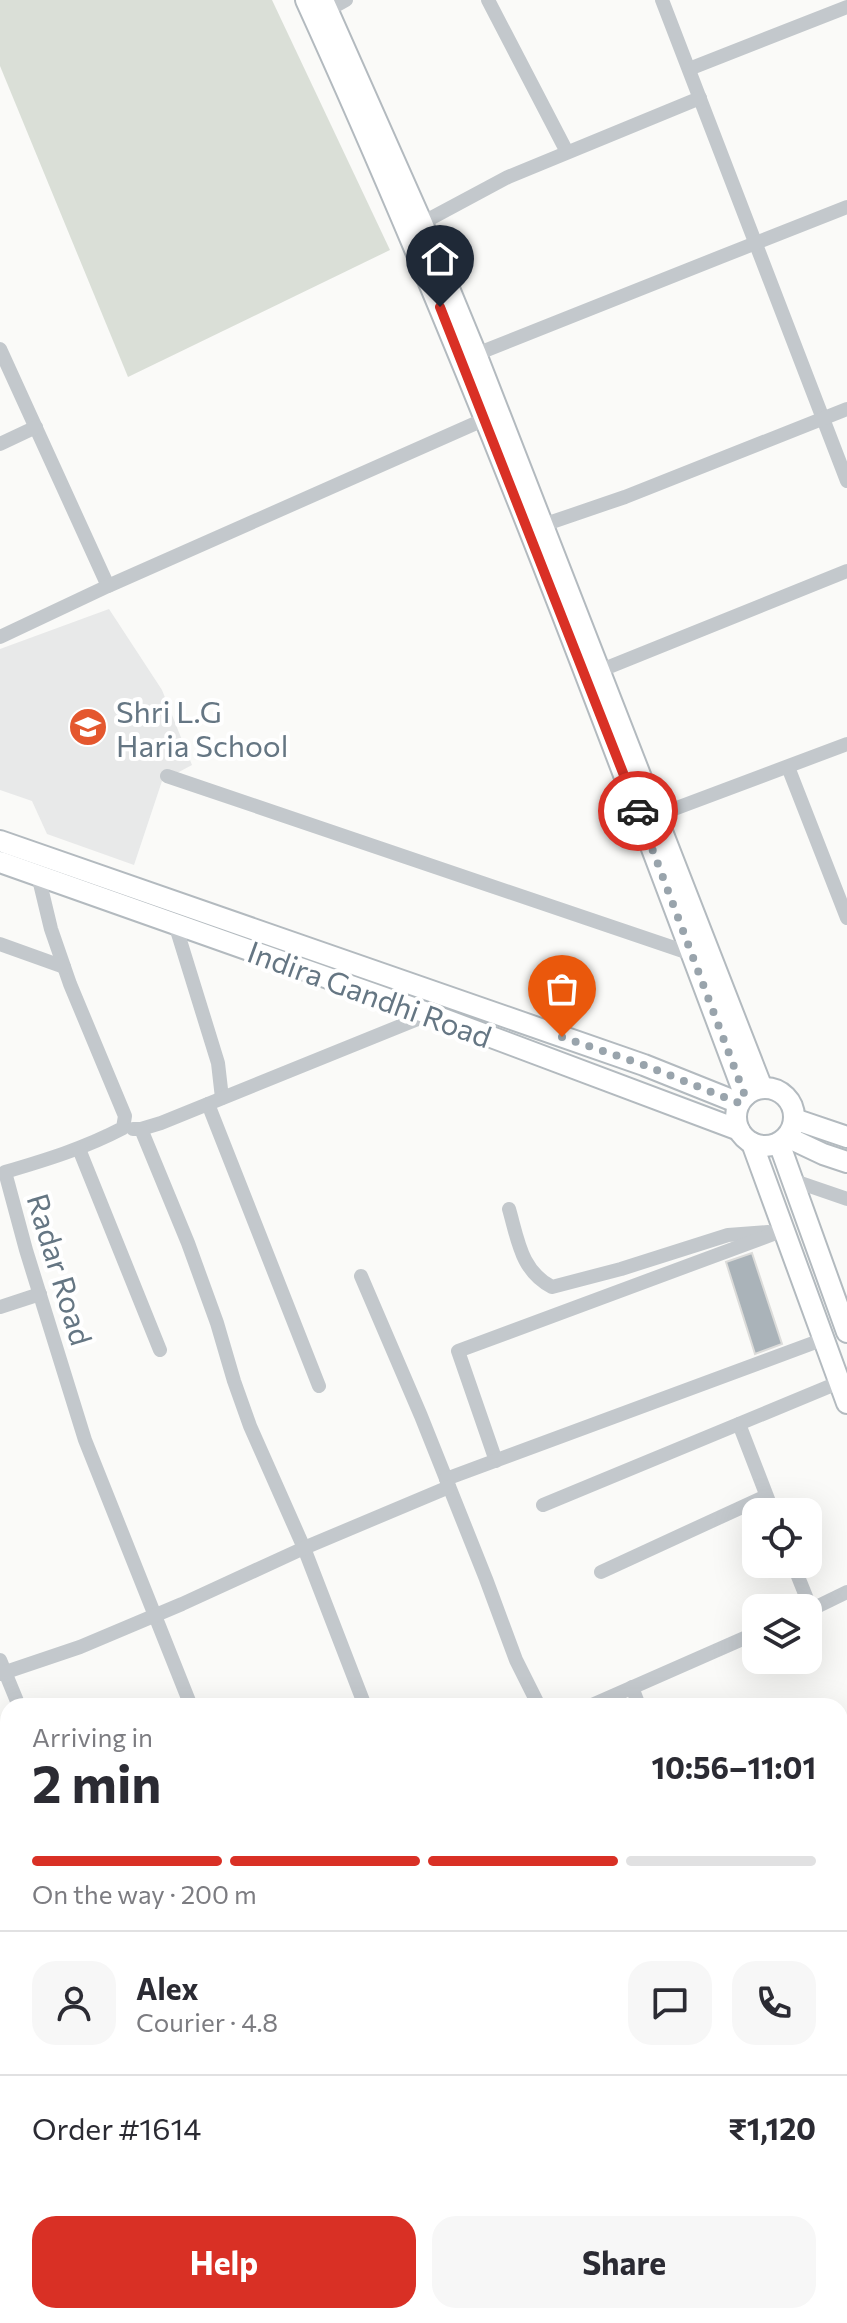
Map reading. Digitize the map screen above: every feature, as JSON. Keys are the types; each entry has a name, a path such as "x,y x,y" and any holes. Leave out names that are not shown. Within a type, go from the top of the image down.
{"main road":[{"path":"318,7 422,223 469,357 650,818 692,954 749,1096"},
{"path":"318,7 362,125 469,357"},
{"path":"536,528 599,671 749,1096 736,1121 784,1230 847,1403"},
{"name":"Indira Gandhi Road","path":"0,841 644,1065 749,1096"},
{"name":"Indira Gandhi Road","path":"0,862 430,1014 745,1137"},
{"path":"749,1096 781,1093 793,1109 787,1133 792,1180 847,1332"},
{"path":"787,1133 823,1154 847,1162"},
{"path":"745,1137 769,1146 787,1133 847,1137"}],"street":[{"path":"318,7 346,0"},
{"path":"488,0 567,152"},
{"path":"662,0 847,481"},
{"path":"689,69 847,7"},
{"path":"422,223 476,193 567,152 700,98"},
{"path":"469,357 847,207"},
{"path":"0,349 108,586"},
{"path":"536,528 625,497 847,409"},
{"path":"0,637 492,416"},
{"path":"0,444 36,427"},
{"path":"599,671 847,571"},
{"path":"650,818 847,744"},
{"path":"788,767 847,918"},
{"path":"167,776 692,954"},
{"path":"38,875 64,967 121,1102 125,1116 123,1128 141,1129 430,1014"},
{"path":"175,924 218,1063 215,1101 319,1386"},
{"path":"0,944 64,967"},
{"name":"Radar Road","path":"123,1128 79,1149 2,1168 85,1440 188,1698"},
{"path":"141,1129 213,1310 250,1426 304,1548 362,1698"},
{"path":"79,1149 160,1350"},
{"path":"792,1180 847,1199"},
{"path":"509,1209 529,1270 552,1287 728,1235 784,1230"},
{"path":"496,1461 458,1351 784,1230"},
{"path":"361,1276 448,1483 516,1660 535,1698"},
{"path":"0,1307 40,1294"},
{"path":"15,1698 2,1669 55,1657 155,1616 496,1461 824,1339"},
{"path":"543,1505 840,1382"},
{"path":"601,1572 766,1496 739,1424"},
{"path":"822,1604 847,1592"},
{"path":"608,1698 742,1639"},
{"path":"632,1687 636,1698"}],"shaded area":[{"path":"0,0 272,0 390,250 128,377 0,66"},
{"name":"Shri L.G Haria School","path":"109,609 162,690 192,765 162,781 134,865 47,834 32,801 0,790 0,649"}],"building":[{"path":"752,1253 782,1344 755,1354 726,1262"}],"way so far":[{"path":"562,1037 644,1065 739,1103 745,1096 638,811"}],"place":[{"name":"Shri L.G Haria School","path":"88,727"}],"route":[{"path":"440,307 638,811"}]}
